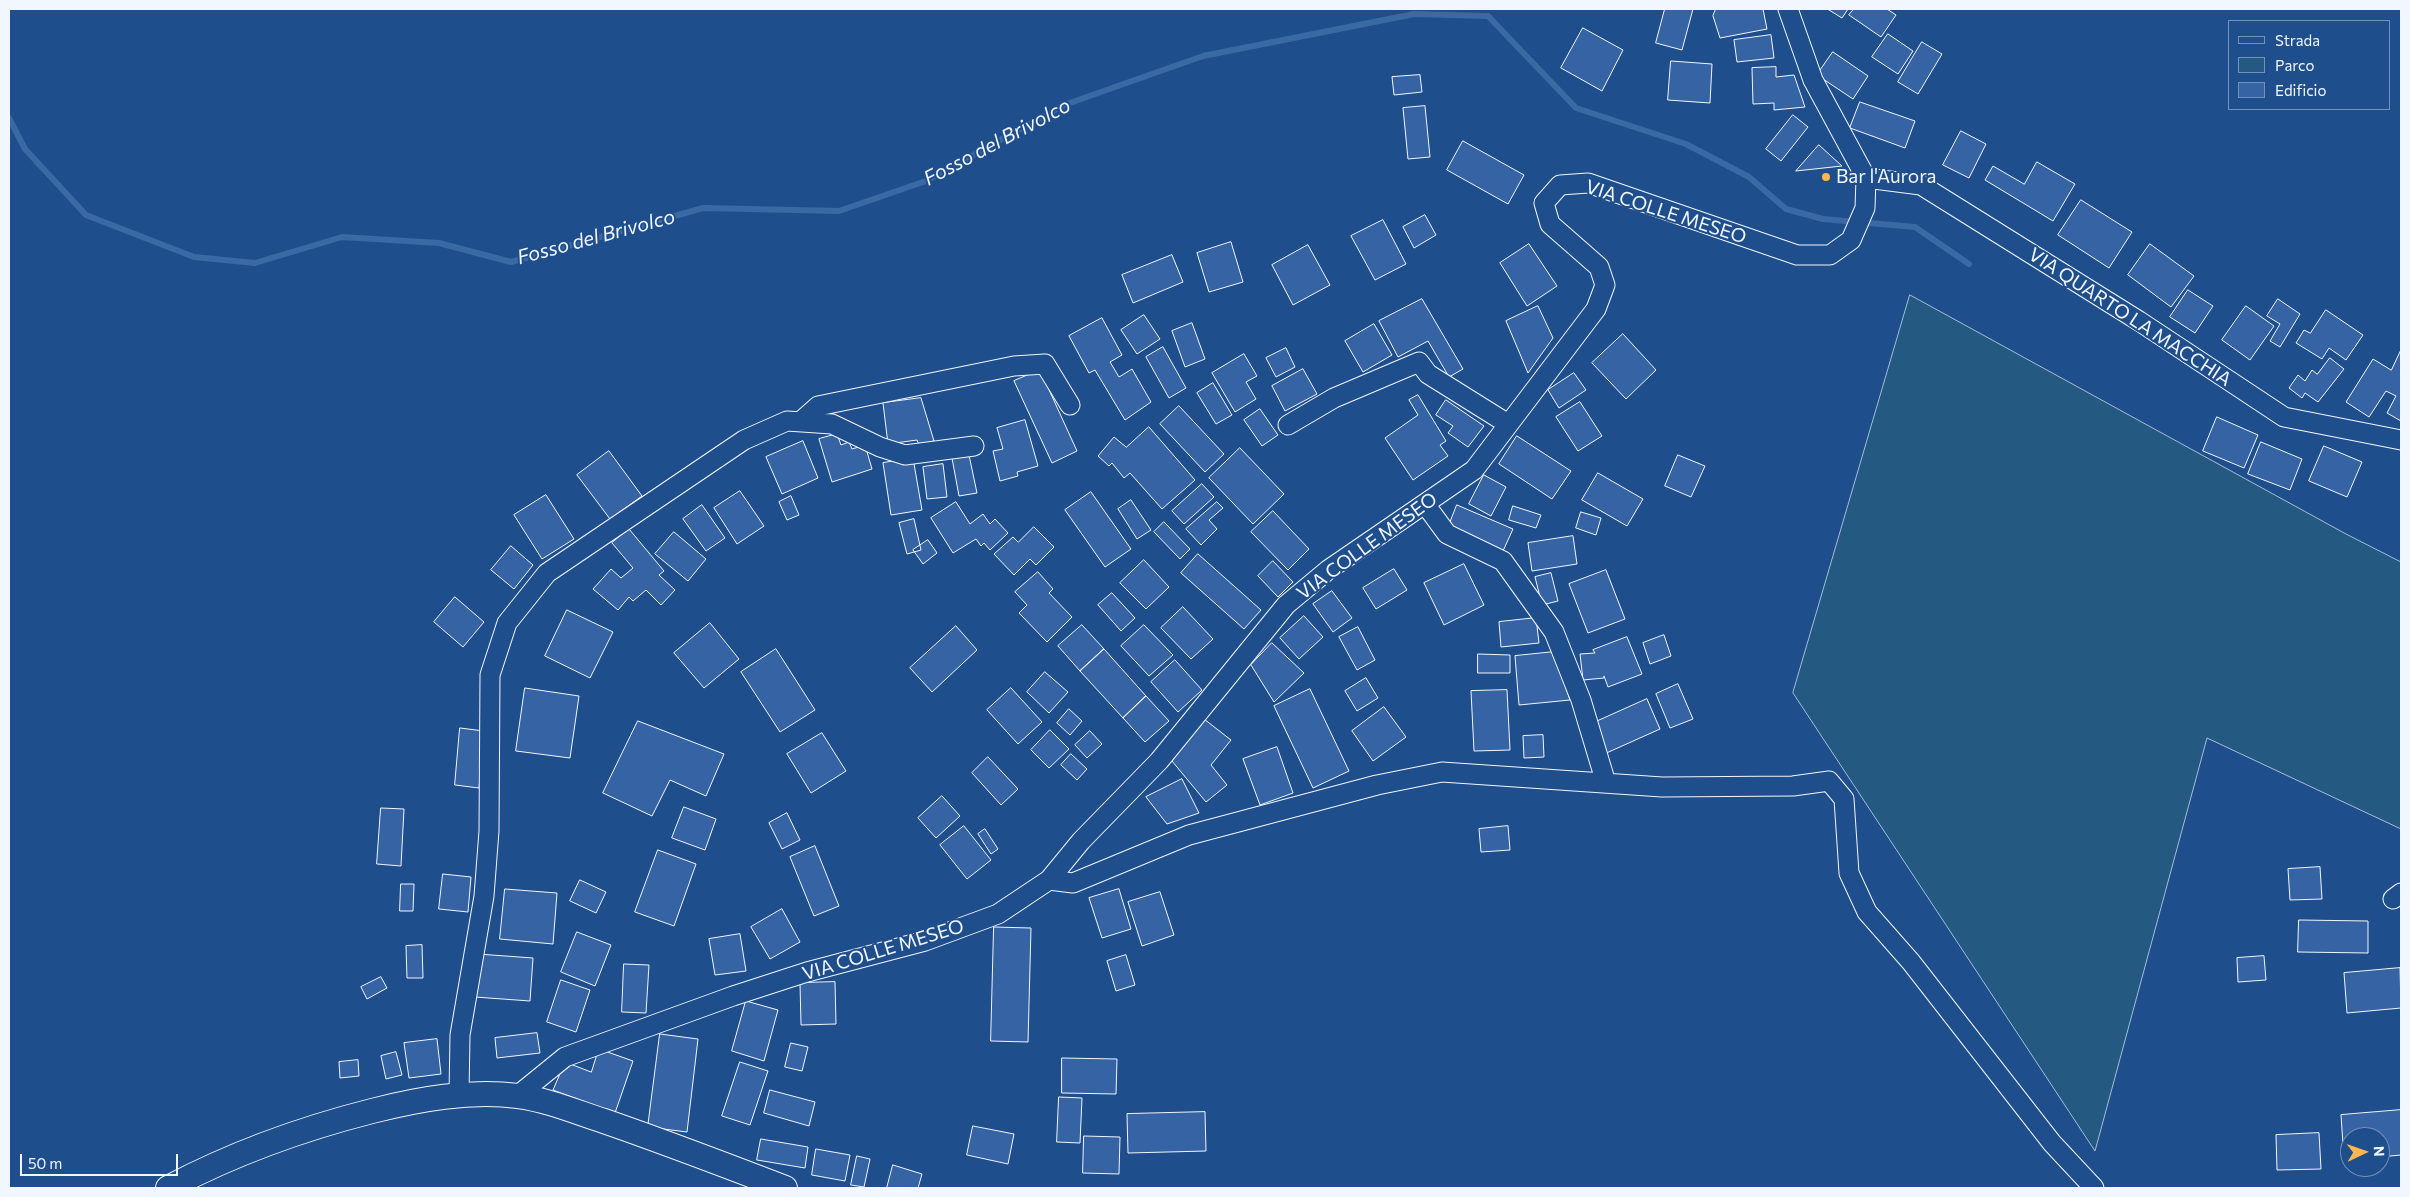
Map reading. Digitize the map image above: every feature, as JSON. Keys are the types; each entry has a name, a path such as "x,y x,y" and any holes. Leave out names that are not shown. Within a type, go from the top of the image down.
{"street":[{"path":"1788,9 1813,80 1866,178"},
{"name":"VIA COLLE MESEO","path":"517,1096 565,1057 789,978 925,941 998,914 1049,880 1081,841 1158,761 1286,605 1328,570 1474,470 1596,309 1605,285 1599,267 1550,224 1544,204 1560,184 1588,182 1797,255 1830,255 1851,240 1865,208 1866,178"},
{"name":"VIA QUARTO LA MACCHIA","path":"1866,178 1921,185 2139,321 2284,417 2401,440"},
{"path":"1288,425 1334,398 1419,362 1428,374 1508,424"},
{"path":"800,422 818,406 1014,366 1045,364 1070,405"},
{"path":"459,1095 460,1036 484,896 488,840 490,675 507,623 547,573 630,515 744,440 787,421 832,424 880,447 905,455 974,446"},
{"path":"1425,504 1447,534 1503,561 1554,632 1581,700 1606,783"},
{"path":"1049,880 1073,883 1189,835 1377,785 1442,772 1662,787 1735,788 1793,786 1829,781 1844,799 1849,873 1867,912 1911,962 2052,1143 2094,1188"},
{"path":"168,1188 252,1148 318,1124 410,1101 459,1095 517,1096 544,1101 659,1140 785,1188"}],"green space":[{"path":"1910,295 2346,534 2401,562 2401,829 2207,738 2095,1151 1793,693"}],"building":[{"path":"1665,9 1693,9 1682,50 1656,43"},
{"path":"1716,9 1763,9 1767,29 1720,38 1713,16"},
{"path":"1830,9 1848,9 1842,18"},
{"path":"1854,9 1887,9 1896,15 1881,37 1849,15"},
{"path":"1583,28 1623,50 1602,91 1561,68"},
{"path":"1888,34 1913,51 1898,74 1872,57"},
{"path":"1771,35 1774,58 1737,62 1734,40"},
{"path":"1922,42 1942,54 1918,94 1898,82"},
{"path":"1833,52 1868,76 1853,99 1817,75"},
{"path":"1671,61 1712,64 1710,103 1668,100"},
{"path":"1776,67 1776,77 1794,75 1805,107 1774,110 1774,103 1753,104 1752,68"},
{"path":"1420,75 1422,92 1394,95 1392,77"},
{"path":"1860,102 1915,121 1905,148 1850,128"},
{"path":"1425,106 1430,157 1408,159 1403,108"},
{"path":"1793,115 1808,127 1781,161 1766,149"},
{"path":"1961,131 1986,144 1969,178 1943,165"},
{"path":"1463,141 1524,175 1508,204 1447,170"},
{"path":"1819,145 1842,166 1796,171"},
{"path":"2037,162 2075,184 2053,221 1985,180 1993,166 2024,184"},
{"path":"2081,200 2132,232 2109,268 2058,235"},
{"path":"1425,215 1436,235 1414,248 1403,227"},
{"path":"1383,220 1406,264 1375,280 1351,236"},
{"path":"1231,242 1243,282 1209,292 1197,253"},
{"path":"1529,244 1557,286 1527,306 1500,263"},
{"path":"2150,244 2194,276 2171,307 2128,275"},
{"path":"1308,245 1330,285 1293,305 1272,265"},
{"path":"1172,255 1183,282 1133,303 1122,275"},
{"path":"2188,290 2213,306 2195,333 2170,317"},
{"path":"1422,299 1463,369 1449,377 1428,341 1398,357 1379,321"},
{"path":"2278,299 2300,314 2280,347 2270,341 2280,324 2267,316"},
{"path":"1538,306 1553,338 1528,373 1506,321"},
{"path":"2246,306 2274,326 2250,360 2222,340"},
{"path":"2326,310 2363,335 2346,360 2329,348 2322,359 2296,343 2304,330 2310,333"},
{"path":"1144,315 1160,339 1137,354 1121,330"},
{"path":"1102,318 1122,355 1110,362 1119,377 1132,369 1151,402 1125,420 1095,370 1089,373 1069,336"},
{"path":"1192,323 1205,359 1185,367 1172,331"},
{"path":"1374,324 1392,355 1363,372 1345,341"},
{"path":"1623,334 1656,370 1626,399 1592,363"},
{"path":"1163,347 1186,388 1169,398 1146,357"},
{"path":"1286,348 1295,367 1276,377 1266,358"},
{"path":"2401,350 2401,421 2387,413 2396,396 2386,391 2369,417 2346,402 2373,359 2391,370"},
{"path":"1244,354 1257,376 1246,382 1256,399 1235,412 1212,373"},
{"path":"2330,358 2344,369 2318,402 2305,393 2302,398 2289,388 2298,375 2305,381 2312,370 2317,374"},
{"path":"1303,369 1317,394 1285,411 1272,386"},
{"path":"1040,370 1077,451 1052,463 1014,381"},
{"path":"1574,373 1586,390 1559,408 1548,390"},
{"path":"1213,383 1232,415 1216,424 1197,393"},
{"path":"1418,395 1446,441 1440,445 1448,456 1413,480 1385,438 1418,415 1409,400"},
{"path":"921,398 934,441 919,445 917,440 888,444 883,403"},
{"path":"1446,400 1484,426 1468,447 1448,433 1453,426 1436,415"},
{"path":"1580,402 1602,436 1578,451 1556,417"},
{"path":"1179,406 1224,454 1205,472 1160,424"},
{"path":"1260,409 1278,435 1262,446 1244,420"},
{"path":"2217,417 2258,435 2244,468 2203,451"},
{"path":"1025,420 1038,466 1017,472 1018,476 1000,481 993,451 1003,449 997,428"},
{"path":"1149,427 1195,480 1162,509 1130,473 1124,478 1112,463 1109,466 1098,456 1114,437 1126,447"},
{"path":"837,434 841,445 849,442 852,449 865,445 872,469 832,482 819,439"},
{"path":"1517,436 1571,471 1552,499 1499,464"},
{"path":"803,441 818,478 782,494 766,457"},
{"path":"2261,442 2302,459 2290,490 2248,474"},
{"path":"2324,446 2362,462 2347,497 2309,481"},
{"path":"1240,448 1284,494 1253,524 1209,478"},
{"path":"609,451 642,496 610,519 577,475"},
{"path":"969,455 977,493 959,496 952,458"},
{"path":"1678,455 1705,466 1691,497 1665,486"},
{"path":"913,458 922,510 891,515 883,463"},
{"path":"943,464 947,497 927,499 923,467"},
{"path":"1598,473 1643,499 1627,526 1582,500"},
{"path":"1484,475 1506,487 1491,516 1469,504"},
{"path":"1202,484 1214,497 1184,524 1172,511"},
{"path":"740,491 764,526 737,544 714,508"},
{"path":"1091,492 1131,549 1105,567 1065,510"},
{"path":"546,495 574,539 542,559 514,515"},
{"path":"791,496 799,515 787,520 779,502"},
{"path":"1131,500 1151,530 1137,539 1118,509"},
{"path":"956,502 970,524 983,514 990,524 995,519 1008,533 990,550 984,543 981,546 976,539 953,553 931,518"},
{"path":"1217,502 1223,508 1209,520 1217,529 1201,545 1186,529"},
{"path":"702,505 725,538 706,551 683,519"},
{"path":"1457,505 1513,529 1503,551 1448,528"},
{"path":"1513,506 1541,515 1536,528 1509,520"},
{"path":"1273,511 1309,549 1288,570 1251,532"},
{"path":"1581,512 1601,518 1596,535 1576,528"},
{"path":"914,519 921,550 907,554 899,523"},
{"path":"1164,522 1190,549 1180,559 1154,532"},
{"path":"1034,527 1054,547 1036,565 1030,559 1014,575 994,554 1013,537 1018,542"},
{"path":"629,529 664,571 659,575 675,590 661,605 646,590 633,601 629,597 618,610 593,589 611,569 621,578 633,568 612,543"},
{"path":"674,532 706,559 688,581 655,554"},
{"path":"1573,536 1577,564 1532,571 1528,543"},
{"path":"928,540 937,553 923,564 913,550"},
{"path":"511,546 533,565 514,589 491,570"},
{"path":"1198,554 1261,610 1244,629 1181,573"},
{"path":"1144,560 1169,587 1146,609 1120,583"},
{"path":"1273,561 1293,582 1278,597 1258,576"},
{"path":"1464,564 1484,605 1444,625 1424,583"},
{"path":"1394,569 1407,590 1376,609 1363,588"},
{"path":"1606,570 1625,619 1588,633 1569,584"},
{"path":"1038,572 1053,589 1049,593 1072,617 1047,642 1019,613 1027,605 1015,592"},
{"path":"1551,573 1558,601 1542,605 1535,577"},
{"path":"1332,591 1352,618 1333,632 1313,604"},
{"path":"1112,593 1135,618 1121,631 1098,605"},
{"path":"455,597 484,622 463,647 434,622"},
{"path":"1183,607 1213,639 1191,659 1161,628"},
{"path":"567,610 613,632 590,678 545,656"},
{"path":"1304,616 1323,637 1299,659 1280,638"},
{"path":"1536,618 1539,643 1501,647 1499,622"},
{"path":"710,623 739,659 704,688 674,653"},
{"path":"1082,625 1104,649 1080,671 1058,646"},
{"path":"1144,625 1173,655 1149,676 1121,646"},
{"path":"956,626 977,650 932,692 910,668"},
{"path":"1358,627 1375,660 1357,670 1339,637"},
{"path":"1664,635 1671,656 1650,664 1643,643"},
{"path":"1627,637 1642,674 1608,687 1604,676 1604,678 1583,680 1580,654 1595,653 1593,650"},
{"path":"1272,643 1304,673 1274,702 1251,665"},
{"path":"776,649 815,710 780,732 741,672"},
{"path":"1104,649 1146,696 1123,718 1080,671"},
{"path":"1554,652 1570,700 1519,705 1515,656"},
{"path":"1478,654 1510,655 1510,673 1478,673"},
{"path":"1175,660 1202,690 1178,712 1151,682"},
{"path":"1045,672 1068,692 1049,713 1027,692"},
{"path":"1366,678 1378,698 1357,711 1345,691"},
{"path":"1678,684 1693,719 1670,728 1656,694"},
{"path":"525,688 579,696 570,758 516,751"},
{"path":"1011,688 1042,722 1018,744 987,710"},
{"path":"1310,689 1349,771 1313,788 1274,706"},
{"path":"1507,690 1510,750 1474,751 1471,691"},
{"path":"1146,696 1169,721 1145,742 1123,718"},
{"path":"1647,699 1660,729 1602,755 1589,725"},
{"path":"1384,707 1406,737 1373,761 1352,731"},
{"path":"1069,709 1082,721 1070,735 1057,723"},
{"path":"1204,719 1231,740 1211,765 1227,785 1206,802 1172,761"},
{"path":"638,721 724,754 706,796 670,780 652,816 603,793"},
{"path":"460,728 484,731 479,788 455,785"},
{"path":"1050,730 1069,749 1049,768 1031,750"},
{"path":"1090,731 1102,744 1087,758 1075,745"},
{"path":"822,733 846,771 811,793 787,754"},
{"path":"1543,735 1544,757 1524,758 1523,736"},
{"path":"1277,747 1293,793 1260,805 1243,759"},
{"path":"1071,754 1087,769 1077,780 1061,765"},
{"path":"988,757 1018,789 1001,805 972,773"},
{"path":"1182,779 1199,813 1167,824 1146,797"},
{"path":"942,796 960,816 936,838 918,818"},
{"path":"684,807 716,819 705,850 672,838"},
{"path":"381,808 404,809 401,866 377,864"},
{"path":"787,813 800,840 782,849 769,823"},
{"path":"964,826 991,860 967,879 940,845"},
{"path":"1508,826 1510,850 1481,852 1479,829"},
{"path":"985,829 998,849 991,854 978,834"},
{"path":"815,846 839,906 814,916 790,857"},
{"path":"658,850 696,864 674,926 635,912"},
{"path":"2320,867 2322,899 2290,900 2288,869"},
{"path":"443,874 471,877 468,912 439,909"},
{"path":"580,880 606,892 596,913 570,901"},
{"path":"401,884 414,884 413,911 400,911"},
{"path":"505,889 557,893 553,944 500,939"},
{"path":"1119,889 1131,929 1102,938 1089,898"},
{"path":"1160,892 1174,935 1142,946 1128,902"},
{"path":"782,909 800,942 770,959 751,927"},
{"path":"2299,920 2368,921 2368,953 2298,952"},
{"path":"994,927 1031,928 1028,1042 991,1041"},
{"path":"577,932 611,945 595,986 561,972"},
{"path":"740,934 746,971 715,975 709,939"},
{"path":"422,945 423,978 407,978 406,946"},
{"path":"478,954 533,958 530,1001 475,997"},
{"path":"1126,955 1135,985 1116,991 1107,961"},
{"path":"2264,956 2266,980 2238,982 2237,958"},
{"path":"624,964 649,965 646,1013 622,1012"},
{"path":"2400,968 2401,1008 2347,1013 2344,973"},
{"path":"381,977 387,988 367,999 361,987"},
{"path":"561,980 590,990 576,1032 547,1022"},
{"path":"835,982 836,1024 801,1025 800,983"},
{"path":"746,1001 778,1010 764,1061 732,1051"},
{"path":"537,1033 540,1053 497,1058 495,1038"},
{"path":"660,1034 698,1039 687,1132 648,1127"},
{"path":"437,1039 441,1074 409,1078 404,1043"},
{"path":"791,1043 808,1047 802,1071 785,1067"},
{"path":"599,1049 633,1061 615,1113 553,1090 565,1062 591,1072"},
{"path":"396,1052 402,1075 386,1079 381,1056"},
{"path":"1062,1058 1117,1059 1116,1094 1062,1093"},
{"path":"358,1060 359,1076 340,1078 339,1062"},
{"path":"740,1062 768,1071 750,1125 722,1116"},
{"path":"770,1090 815,1102 809,1126 764,1113"},
{"path":"1059,1097 1082,1098 1080,1143 1057,1142"},
{"path":"2401,1110 2401,1155 2390,1156 2390,1127 2342,1127 2341,1115"},
{"path":"1205,1112 1206,1151 1128,1153 1127,1114"},
{"path":"973,1126 1014,1134 1008,1164 967,1155"},
{"path":"2319,1133 2321,1169 2277,1170 2276,1135"},
{"path":"1084,1136 1120,1137 1119,1174 1083,1173"},
{"path":"761,1139 808,1147 805,1168 757,1160"},
{"path":"816,1149 850,1155 845,1181 812,1175"},
{"path":"857,1156 870,1159 864,1187 851,1185"},
{"path":"893,1165 922,1174 918,1188 887,1188"}],"waterway":[{"name":"Fosso del Brivolco","path":"9,118 25,149 86,215 194,257 255,263 342,237 439,243 511,262 703,208 839,211 926,181 1064,105 1203,56 1414,14 1488,16 1576,108 1686,144 1749,177 1786,209 1823,219 1915,227 1969,264"}],"place":[{"name":"Bar l'Aurora","path":"1826,177"}]}
